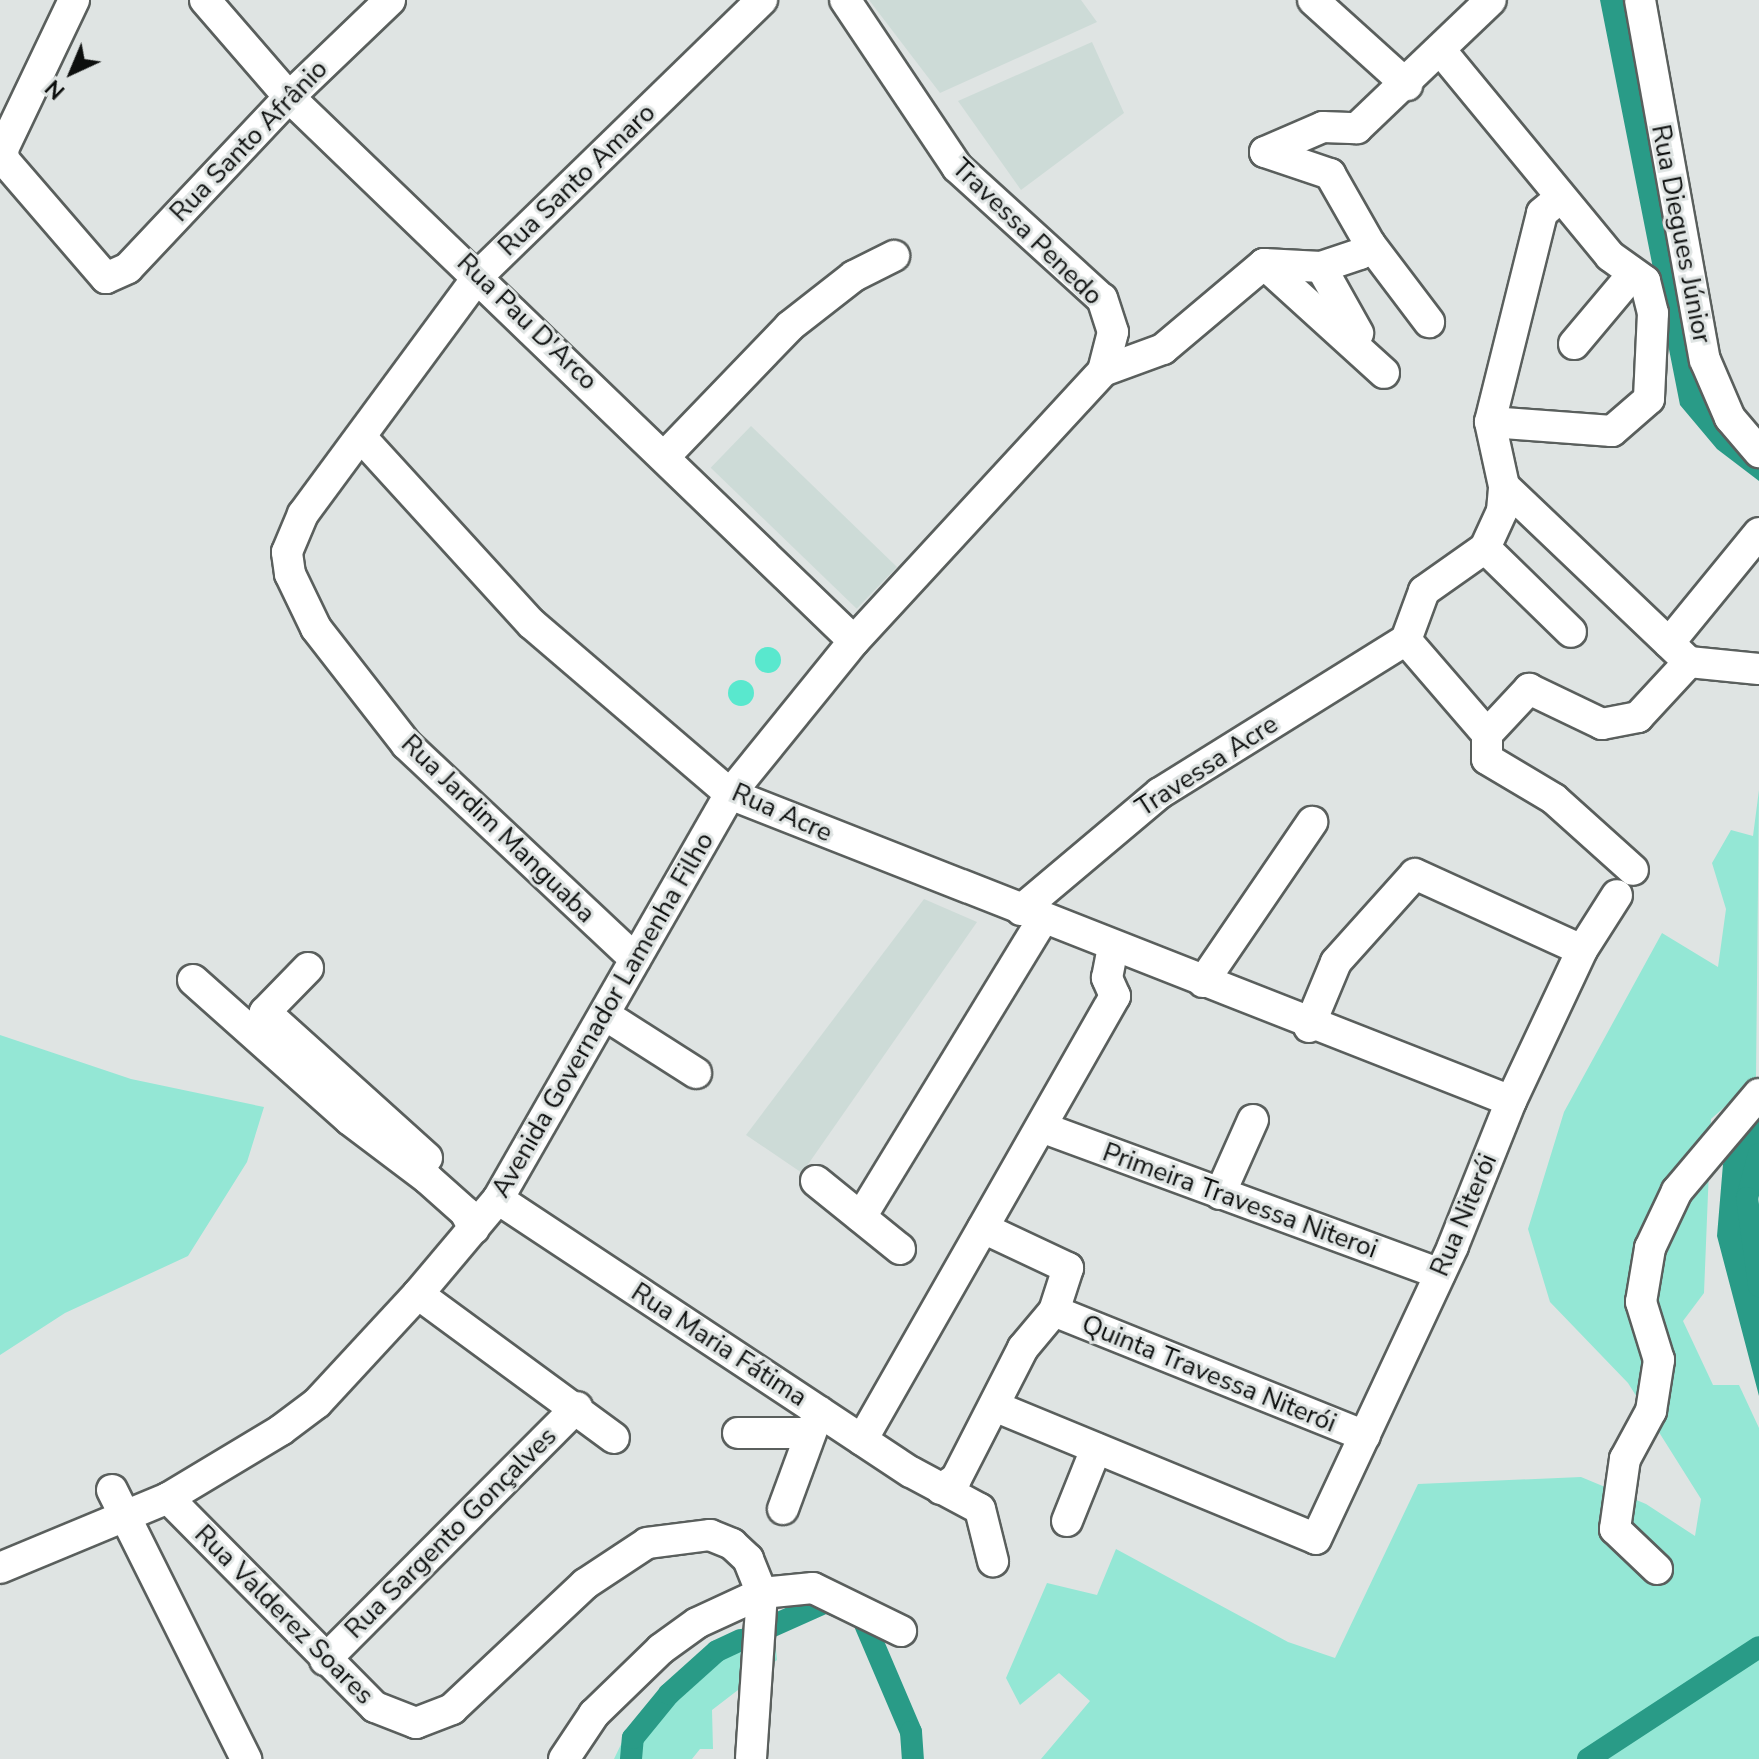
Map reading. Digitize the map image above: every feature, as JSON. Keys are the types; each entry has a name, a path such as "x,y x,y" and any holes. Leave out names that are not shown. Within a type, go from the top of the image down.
{"street":[{"name":"Rua Santo Afrânio","path":"74,0 3,149 14,175 106,278 128,268 289,97 390,0"},
{"name":"Rua Pau D'Arco","path":"205,0 289,97 666,455 854,641"},
{"name":"Rua Santo Amaro","path":"290,574 287,552 296,526 479,275 762,0"},
{"name":"Travessa Penedo","path":"845,0 957,167 1102,299 1108,360"},
{"path":"1429,322 1370,244 1330,174 1265,152 1323,127 1357,128 1442,52 1491,0"},
{"name":"Rua Diegues Júnior","path":"1640,0 1705,360 1730,418 1759,452"},
{"path":"1317,1 1407,85"},
{"path":"1442,52 1560,198 1639,278 1653,313 1649,399 1612,431 1490,422"},
{"path":"1295,181 1351,210"},
{"path":"1560,198 1542,213 1490,422 1504,486 1502,511 1485,548 1424,591 1406,640 1487,734 1529,689 1602,724 1638,717 1759,533"},
{"path":"1108,360 1163,349 1264,264 1321,267 1360,254 1370,244"},
{"path":"666,455 790,326 854,276 894,256"},
{"path":"1264,264 1384,373"},
{"path":"1321,267 1358,333"},
{"path":"1574,344 1639,278"},
{"name":"Avenida Governador Lamenha Filho","path":"0,1568 119,1504 168,1498 317,1403 418,1294 487,1213 605,1015 730,794 854,641 1108,360"},
{"name":"Rua Acre","path":"361,437 532,624 730,794 1309,1027 1511,1101"},
{"path":"1504,486 1679,652 1759,669"},
{"path":"1485,548 1571,632"},
{"name":"Rua Jardim Manguaba","path":"290,574 316,628 407,745 635,959"},
{"name":"Travessa Acre","path":"861,1217 1032,914 1160,793 1406,640"},
{"name":"Rua Niterói","path":"1096,1449 1316,1539 1440,1274 1511,1101 1582,950 1625,883 1554,799 1487,759 1487,734"},
{"path":"1203,982 1312,822"},
{"path":"1309,1027 1336,962 1419,874 1479,908 1582,950"},
{"path":"862,1440 1115,996 1107,978 1113,947"},
{"path":"308,968 265,1012 487,1213"},
{"path":"193,980 350,1120 428,1179 465,1212 487,1213"},
{"path":"605,1015 696,1073"},
{"path":"1657,1569 1615,1529 1625,1459 1651,1411 1659,1360 1641,1302 1650,1248 1677,1191 1759,1094"},
{"path":"1220,1194 1253,1120"},
{"name":"Primeira Travessa Niteroi","path":"1041,1127 1440,1274"},
{"path":"816,1181 900,1249"},
{"name":"Rua Maria Fátima","path":"487,1213 814,1422 862,1440 941,1489 980,1509 993,1561"},
{"path":"941,1489 956,1479 1034,1329 1054,1311 1068,1268 983,1228"},
{"path":"418,1294 577,1407 614,1438"},
{"name":"Quinta Travessa Niterói","path":"1054,1311 1365,1436"},
{"path":"994,1406 1096,1449 1067,1521"},
{"name":"Rua Sargento Gonçalves","path":"325,1660 577,1407"},
{"path":"738,1433 814,1422 783,1509"},
{"name":"Rua Valderez Soares","path":"168,1498 325,1660 375,1707 405,1722 426,1723 452,1709 585,1584 647,1543 710,1535 732,1544 748,1559 762,1607"},
{"path":"119,1504 246,1759"},
{"path":"564,1759 594,1714 661,1649 697,1623 762,1607 813,1588 901,1631"},
{"path":"751,1759 762,1607"}],"shaded area":[{"path":"869,0 1081,0 1097,22 940,93"},
{"path":"1600,0 1634,0 1706,384 1759,456 1759,481 1717,449 1680,405"},
{"path":"1092,42 1124,113 1021,190 958,101"},
{"path":"751,426 897,567 857,609 711,468"},
{"path":"1759,790 1756,1079 1711,1119 1704,1293 1683,1321 1713,1385 1739,1385 1759,1428 1759,1759 1041,1759 1090,1701 1059,1673 1020,1705 1006,1678 1047,1583 1097,1595 1116,1549 1288,1642 1335,1658 1418,1484 1581,1477 1646,1504 1695,1536 1701,1499 1628,1383 1550,1302 1528,1229 1564,1112 1662,933 1718,967 1726,909 1712,863 1731,830 1753,836"},
{"path":"924,899 977,922 802,1173 746,1135"},
{"path":"0,1035 131,1079 264,1107 247,1162 188,1256 65,1313 0,1355"},
{"path":"1759,1106 1759,1154 1747,1198 1759,1288 1759,1396 1717,1236 1723,1164"},
{"path":"774,1629 777,1660 712,1710 713,1749 700,1749 692,1759 614,1759 625,1736 733,1637"}],"building":[{"path":"768,647 777,651 781,660 777,669 768,673 759,669 755,660 759,651"},
{"path":"741,680 750,684 754,693 750,702 741,706 732,702 728,693 732,684"}],"waterway":[{"path":"1759,1154 1747,1198 1759,1286"},
{"path":"750,1636 826,1602 862,1617 911,1732 913,1759"},
{"path":"631,1759 633,1738 669,1694 717,1651 741,1640"},
{"path":"1588,1759 1759,1647"}]}
